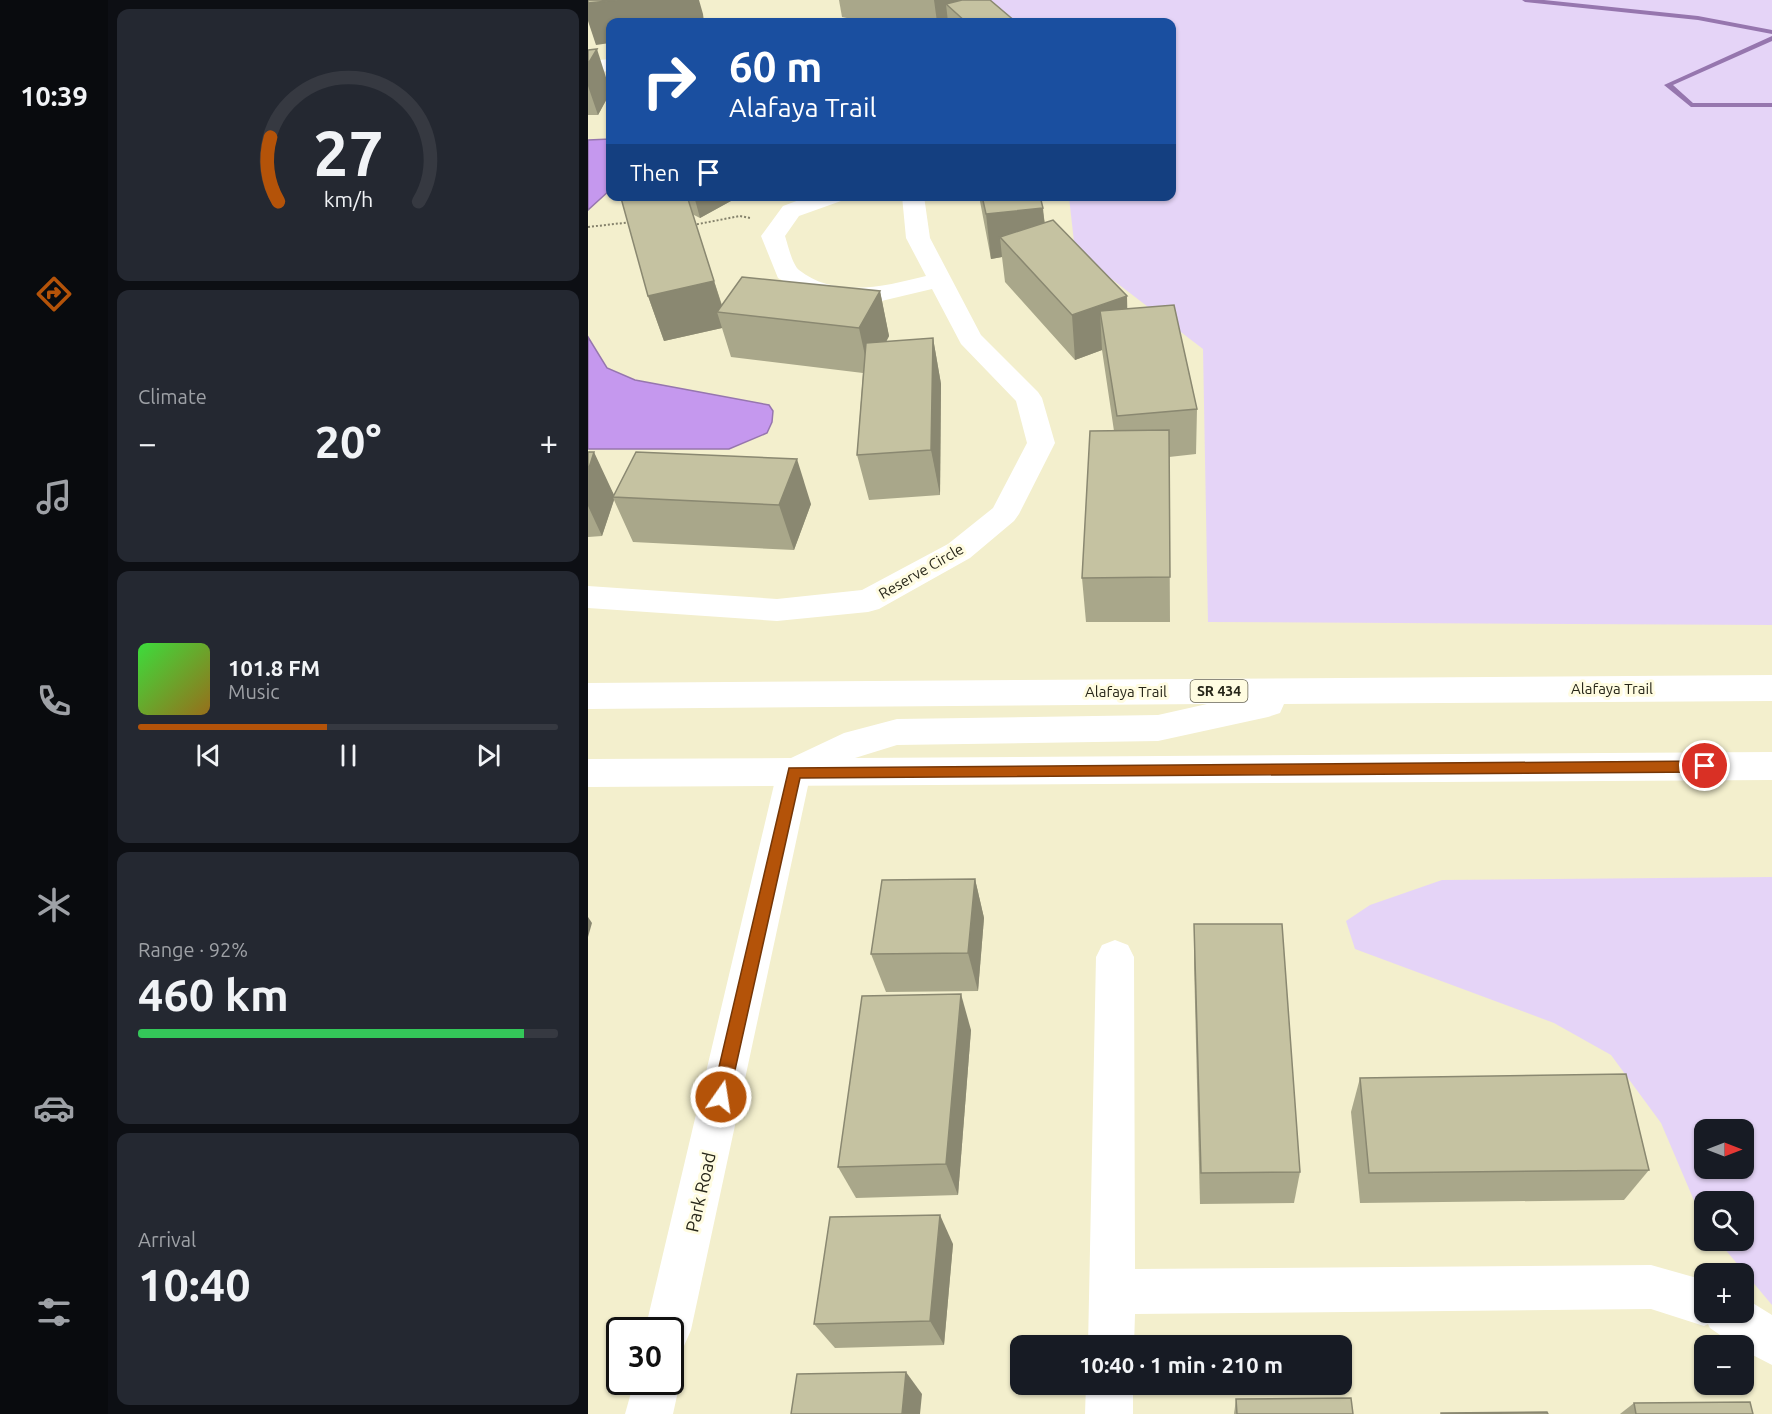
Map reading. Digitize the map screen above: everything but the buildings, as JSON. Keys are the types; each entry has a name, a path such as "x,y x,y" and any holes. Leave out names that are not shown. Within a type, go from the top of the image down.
{"street":[{"path":"588,67 606,65"},
{"path":"819,201 791,211 773,236 787,273 817,290 873,296 940,280"},
{"name":"Reserve Circle","path":"588,597 777,610 868,601 959,551 1004,514 1041,443 1029,398 970,339 918,238 914,201"},
{"name":"Alafaya Trail","path":"588,696 1772,688"},
{"path":"794,772 856,742 897,732 1158,729 1331,690"},
{"path":"588,773 1772,766"},
{"name":"Park Road","path":"671,1317 794,772"},
{"path":"1111,1335 1115,957"},
{"path":"1113,1292 1651,1287 1694,1300"},
{"path":"1743,1323 1772,1342"},
{"path":"649,1414 654,1395"},
{"path":"1109,1414 1110,1395"}],"path":[{"path":"688,226 740,216 784,221"},
{"path":"588,227 633,221"}],"shaded area":[{"path":"915,0 1772,0 1772,625 1208,622 1203,349 1075,251 1069,201 1176,201 1176,18 997,18"},
{"path":"606,139 606,194 588,210 588,140"},
{"path":"588,337 607,368 635,380 769,405 773,411 772,422 767,433 729,449 588,449"},
{"path":"1772,877 1772,1305 1754,1284 1754,1263 1737,1263 1726,1251 1754,1251 1754,1191 1694,1191 1694,1201 1661,1123 1611,1055 1554,1023 1355,949 1346,921 1370,905 1442,880"}],"waterway":[{"path":"1525,0 1698,18 1772,32"},
{"path":"1772,38 1668,85 1691,105 1772,105"}],"route":[{"path":"721,1097 794,772 1705,766"}]}
